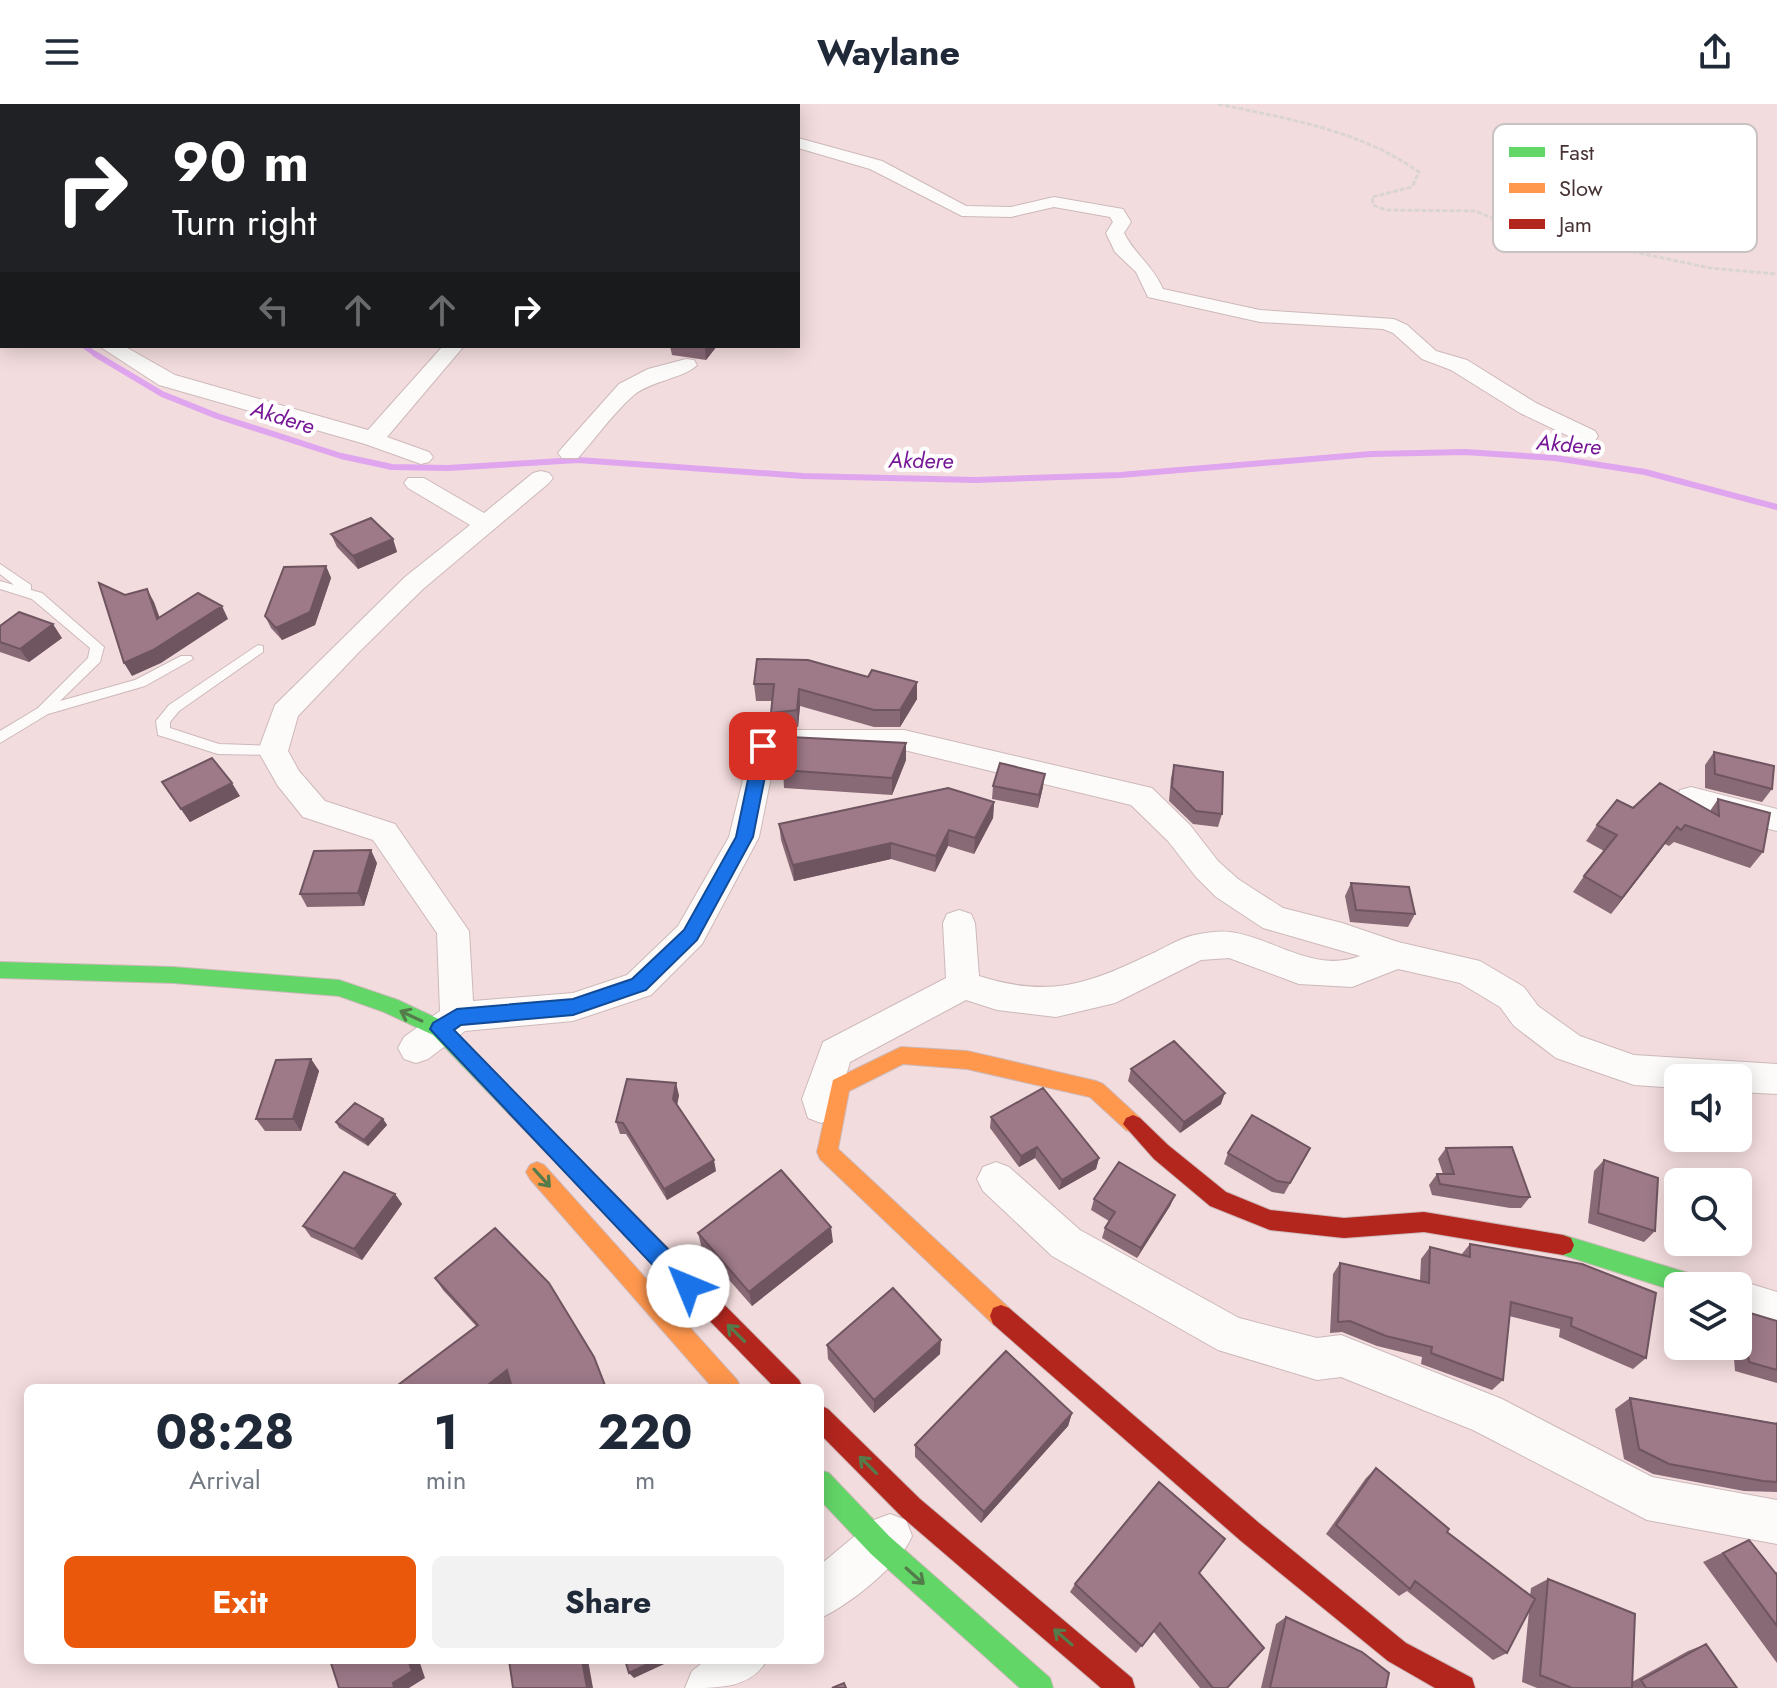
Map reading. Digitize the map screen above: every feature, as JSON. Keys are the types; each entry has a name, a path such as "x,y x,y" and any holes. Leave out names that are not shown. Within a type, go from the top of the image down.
{"main road":[{"path":"0,972 173,975 339,988 391,1006 430,1038 627,1224 787,1384"},
{"path":"0,972 283,994 326,1006"},
{"path":"1462,1688 1397,1652 1250,1532 1007,1322 827,1152 840,1086 901,1055 967,1060 1096,1090 1161,1152 1218,1199 1270,1220 1344,1228 1424,1222 1561,1244 1664,1276"},
{"path":"523,1157 725,1384"},
{"path":"824,1421 915,1511 1122,1688"},
{"path":"824,1486 880,1545 1040,1688"}],"street":[{"path":"800,144 876,165 962,211 1011,212 1054,202 1117,213 1122,222 1115,233 1122,248 1145,270 1155,293 1260,316 1387,323 1400,329 1429,355 1459,365 1528,408 1587,436"},
{"path":"112,348 167,380 373,439 421,457"},
{"path":"373,439 452,348"},
{"path":"570,453 627,389 656,374 686,365"},
{"path":"541,478 414,583 285,712 273,751 288,778 314,809 384,832 453,931 430,1038 573,1007 639,985 690,935 744,837 763,746 781,740 904,740 1141,796 1179,833 1207,869 1227,888 1274,919 1342,936 1397,955 1468,971 1512,997 1526,1016 1568,1047 1634,1070 1777,1079"},
{"path":"416,483 486,524"},
{"path":"1691,798 1777,820"},
{"path":"959,923 963,985"},
{"path":"827,1152 820,1099 835,1053 963,985 997,996 1056,1003 1103,993 1197,947 1230,945 1299,970 1352,973 1397,955"},
{"path":"996,1179 1066,1243 1232,1336 1317,1359 1341,1356 1487,1414 1647,1498 1777,1522"},
{"path":"1752,1304 1777,1312"},
{"path":"824,1592 915,1511"},
{"path":"709,1688 738,1664"}],"lane":[{"path":"0,568 97,647 95,659 43,711 0,738"},
{"path":"0,585 37,596"},
{"path":"258,649 174,708 163,721 163,731 218,749 273,751"},
{"path":"43,711 140,683 186,659"}],"path":[{"path":"1218,104 1263,112 1339,133 1403,158 1419,172 1412,187 1372,197 1373,205 1386,210 1476,211 1493,218"},
{"path":"1635,252 1710,268 1777,274"}],"building":[{"path":"371,518 393,539 353,556 331,534"},
{"path":"326,566 310,612 276,628 265,616 284,567"},
{"path":"99,583 125,595 147,589 157,619 198,593 222,606 153,650 124,663"},
{"path":"19,612 53,624 20,649 0,642 0,626"},
{"path":"757,659 808,660 868,677 872,670 917,682 900,710 874,710 799,689 797,710 771,713 774,684 754,684"},
{"path":"790,737 906,743 892,778 783,770"},
{"path":"1714,752 1774,766 1772,789 1715,774"},
{"path":"212,758 232,783 181,809 162,782"},
{"path":"1000,763 1045,774 1039,795 993,786"},
{"path":"1174,765 1223,772 1222,814 1196,811 1172,787"},
{"path":"1660,783 1719,816 1718,799 1770,813 1763,852 1685,825 1681,830 1677,827 1622,898 1584,876 1617,835 1597,825 1617,800 1633,808"},
{"path":"948,788 994,802 975,838 949,830 936,856 891,843 793,865 779,824"},
{"path":"371,850 358,893 300,894 314,851"},
{"path":"1351,883 1409,887 1415,914 1356,910"},
{"path":"1174,1041 1225,1093 1184,1122 1131,1069"},
{"path":"311,1059 293,1119 256,1119 276,1060"},
{"path":"627,1079 676,1083 673,1099 714,1160 664,1189 623,1123 616,1122"},
{"path":"1043,1088 1099,1158 1062,1180 1037,1147 1021,1156 991,1117"},
{"path":"355,1103 383,1119 364,1140 336,1122"},
{"path":"1252,1115 1310,1148 1290,1183 1277,1181 1228,1153"},
{"path":"1512,1147 1530,1197 1440,1184 1437,1174 1454,1174 1446,1148"},
{"path":"1604,1160 1658,1178 1655,1231 1598,1213"},
{"path":"1119,1162 1175,1195 1141,1248 1105,1228 1115,1212 1094,1199"},
{"path":"781,1170 831,1227 749,1292 698,1233"},
{"path":"344,1172 395,1194 354,1249 303,1226"},
{"path":"495,1228 549,1283 594,1357 604,1384 511,1384 507,1370 489,1384 399,1384 478,1325 435,1278"},
{"path":"1470,1244 1582,1264 1656,1293 1646,1358 1571,1326 1572,1318 1511,1302 1503,1380 1431,1353 1432,1347 1386,1336 1350,1321 1338,1322 1340,1263 1429,1283 1430,1247 1470,1257"},
{"path":"893,1288 941,1340 874,1400 827,1345"},
{"path":"1752,1314 1777,1321 1777,1370 1749,1362 1752,1360"},
{"path":"1006,1351 1072,1413 984,1512 915,1445"},
{"path":"1630,1398 1777,1424 1777,1482 1669,1464 1639,1449"},
{"path":"1376,1468 1449,1529 1447,1532 1535,1599 1507,1653 1415,1581 1410,1589 1336,1525"},
{"path":"1159,1482 1225,1539 1199,1573 1264,1648 1227,1688 1213,1688 1160,1623 1142,1646 1075,1584"},
{"path":"1749,1540 1777,1575 1777,1626 1723,1553"},
{"path":"1548,1579 1635,1614 1632,1688 1572,1688 1540,1675"},
{"path":"1286,1617 1362,1652 1389,1673 1386,1688 1270,1688"},
{"path":"1706,1644 1737,1688 1646,1688 1641,1680"},
{"path":"331,1664 409,1664 412,1671 393,1683 394,1688 339,1688"},
{"path":"510,1664 583,1664 587,1688 513,1688"},
{"path":"626,1664 648,1664 629,1673"}],"waterway":[{"name":"Akdere","path":"87,348 96,355"},
{"name":"Akdere","path":"96,355 162,394 217,416 341,456 392,467 448,468 578,460 803,476 976,480 1120,475 1371,454 1465,452 1555,458 1645,472 1777,507"}],"traffic: fast":[{"path":"0,970 173,975 339,988 391,1006 440,1029 515,1107"},
{"path":"1563,1245 1664,1276"},
{"path":"824,1486 880,1545 1040,1688"}],"traffic: slow":[{"path":"1001,1316 827,1152 840,1086 901,1055 967,1060 1096,1090 1133,1124"},
{"path":"537,1172 725,1384"}],"traffic: jam":[{"path":"515,1107 787,1384"},
{"path":"1133,1124 1161,1152 1218,1199 1270,1220 1344,1228 1424,1222 1563,1245"},
{"path":"1001,1316 1250,1532 1397,1652 1462,1688"},
{"path":"824,1421 911,1508 1122,1688"}],"route":[{"path":"688,1286 440,1029 457,1017 573,1007 639,985 690,935 744,837 763,746"}]}
